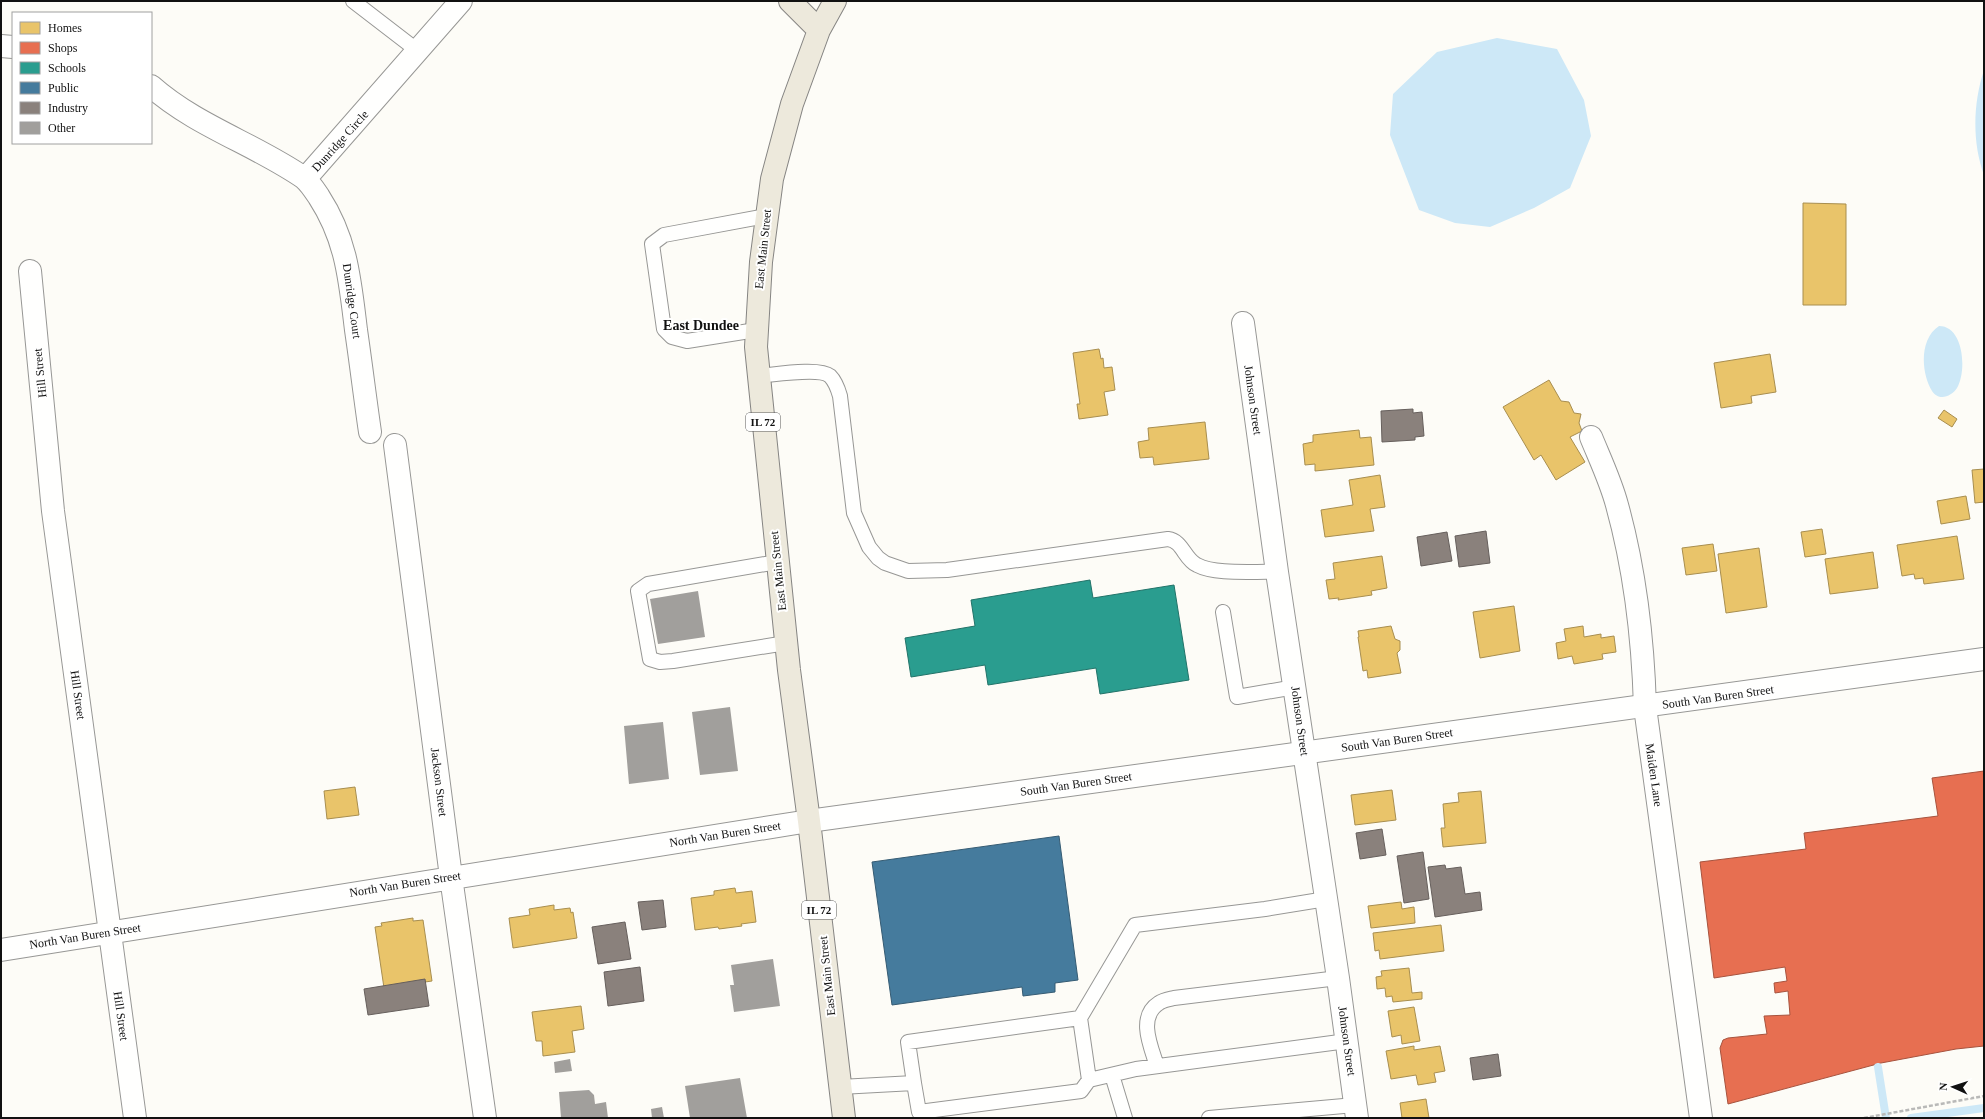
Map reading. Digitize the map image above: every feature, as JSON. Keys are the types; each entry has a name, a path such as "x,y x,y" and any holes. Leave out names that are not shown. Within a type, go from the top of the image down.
{"main road":[{"path":"790,1 819,30"},
{"name":"IL 72","path":"819,30 835,1"},
{"name":"East Main Street","path":"819,30 781,141 766,216 756,330 758,376 786,643 809,820 844,1118"}],"street":[{"name":"Dunridge Circle","path":"152,87 169,102 188,114 305,179 461,1"},
{"path":"1,46 12,47"},
{"name":"Dunridge Court","path":"305,179 330,216 346,255 370,432"},
{"name":"Hill Street","path":"30,271 53,511 135,1118"},
{"name":"Johnson Street","path":"1243,323 1277,572 1338,978 1356,1111"},
{"name":"Maiden Lane","path":"1591,437 1617,505 1636,604 1644,673 1645,707 1701,1118"},
{"name":"Jackson Street","path":"395,445 451,877 485,1118"},
{"name":"South Van Buren Street","path":"809,820 1984,660"},
{"name":"North Van Buren Street","path":"1,950 809,820"}],"lane":[{"path":"358,3 418,51"},
{"path":"756,330 687,341 672,337 664,330 652,244 664,235 766,216"},
{"path":"758,376 816,372 826,374 833,379 840,396 854,513 865,540 873,552 881,560 900,568 922,571 960,569 1168,538 1177,542 1192,562 1207,569 1277,572"},
{"path":"777,562 648,584 638,591 650,659 660,662 673,661 786,643"},
{"path":"1223,612 1237,697 1295,687"},
{"path":"1090,1080 1080,1018 1135,925 1265,909 1326,899"},
{"path":"1157,1066 1147,1037 1147,1023 1151,1012 1159,1003 1174,998 1338,978"},
{"path":"1080,1018 908,1042 919,1112 1081,1091 1090,1080 1157,1066 1347,1041"},
{"path":"1112,1075 1125,1118"},
{"path":"840,1087 914,1083"},
{"path":"1209,1118 1356,1111"}],"path":[{"path":"1864,1118 1984,1096"}],"water":[{"path":"1497,38 1557,49 1584,100 1591,136 1570,188 1534,208 1490,227 1455,223 1419,210 1390,135 1393,94 1437,52"},
{"path":"1984,70 1984,175 1977,150 1975,123 1980,83"},
{"path":"1939,326 1947,328 1954,333 1961,351 1962,361 1962,371 1957,388 1945,397 1938,396 1932,391 1928,384 1924,366 1925,348 1928,339"}],"building: Homes":[{"path":"1803,203 1846,204 1846,305 1803,305"},
{"path":"1099,349 1101,359 1103,358 1104,368 1112,367 1115,390 1104,392 1108,415 1079,419 1077,404 1080,404 1073,353"},
{"path":"1770,354 1776,392 1751,396 1752,403 1721,408 1714,363"},
{"path":"1549,380 1561,401 1569,402 1574,413 1581,414 1579,423 1582,431 1570,437 1585,462 1556,480 1541,455 1534,460 1503,407"},
{"path":"1944,410 1957,419 1952,427 1938,418"},
{"path":"1205,422 1209,459 1154,465 1153,457 1140,458 1138,442 1149,440 1148,428"},
{"path":"1359,430 1360,438 1371,437 1374,465 1315,471 1315,464 1305,465 1303,444 1313,442 1313,435"},
{"path":"1984,469 1984,502 1975,503 1972,470"},
{"path":"1380,475 1385,507 1370,509 1374,531 1325,537 1321,510 1353,505 1349,480"},
{"path":"1966,496 1970,519 1941,524 1937,501"},
{"path":"1822,529 1826,554 1805,557 1801,532"},
{"path":"1957,536 1964,579 1924,584 1923,578 1915,579 1914,574 1902,576 1897,545"},
{"path":"1713,544 1717,571 1686,575 1682,548"},
{"path":"1759,548 1767,607 1726,613 1718,554"},
{"path":"1873,552 1878,588 1830,594 1825,559"},
{"path":"1382,556 1387,588 1371,591 1372,595 1338,600 1339,598 1329,599 1326,580 1335,579 1333,563"},
{"path":"1514,606 1520,651 1480,658 1473,612"},
{"path":"1391,626 1395,639 1400,641 1400,650 1397,653 1401,673 1368,678 1367,670 1363,671 1358,631"},
{"path":"1583,626 1584,637 1601,634 1601,638 1614,636 1616,652 1602,654 1603,659 1574,664 1572,656 1558,659 1556,643 1566,641 1564,629"},
{"path":"355,787 359,815 327,819 324,791"},
{"path":"1392,790 1396,820 1355,825 1351,795"},
{"path":"1481,791 1486,843 1443,847 1441,828 1445,828 1443,804 1459,802 1458,793"},
{"path":"735,888 736,893 752,891 756,922 741,924 742,926 695,930 691,898 714,895 714,891"},
{"path":"1401,902 1402,909 1414,907 1415,923 1371,928 1368,906"},
{"path":"554,905 554,910 570,908 571,913 573,912 577,938 513,948 509,918 530,915 529,909"},
{"path":"413,918 413,921 423,920 432,981 384,988 375,927 382,926 381,923"},
{"path":"1441,925 1444,951 1380,959 1379,950 1375,951 1373,933"},
{"path":"1409,968 1412,993 1422,992 1422,999 1393,1002 1392,996 1386,997 1385,988 1377,989 1376,977 1382,976 1381,971"},
{"path":"581,1006 584,1029 572,1031 575,1052 543,1056 542,1041 536,1041 532,1012"},
{"path":"1414,1007 1420,1041 1402,1044 1401,1035 1392,1037 1388,1011"},
{"path":"1414,1046 1414,1050 1440,1046 1445,1071 1434,1073 1436,1082 1418,1085 1416,1075 1391,1079 1386,1051"},
{"path":"1426,1099 1429,1118 1402,1118 1400,1103"}],"building: Shops":[{"path":"1984,771 1984,1046 1956,1049 1881,1063 1728,1104 1720,1048 1723,1040 1728,1038 1767,1034 1764,1016 1790,1015 1788,991 1775,993 1774,983 1787,981 1785,967 1714,978 1700,862 1806,849 1804,833 1938,816 1932,778"}],"building: Schools":[{"path":"1090,580 1093,598 1174,585 1189,680 1100,694 1096,668 988,685 985,665 911,677 905,638 975,626 971,600"}],"building: Public":[{"path":"1059,836 1078,980 1055,983 1055,992 1023,996 1022,987 892,1005 872,862"}],"building: Industry":[{"path":"1413,409 1413,413 1422,412 1424,436 1415,437 1415,440 1382,442 1381,411"},
{"path":"1486,531 1490,563 1459,567 1455,536"},
{"path":"1447,532 1452,561 1421,566 1417,537"},
{"path":"1382,829 1386,855 1360,859 1356,833"},
{"path":"1423,852 1429,899 1404,903 1397,856"},
{"path":"1445,865 1446,869 1461,867 1465,894 1480,892 1482,910 1435,917 1428,867"},
{"path":"663,900 666,927 642,930 638,902"},
{"path":"625,922 631,959 598,964 592,927"},
{"path":"640,967 644,1001 608,1006 604,972"},
{"path":"425,979 429,1006 368,1015 364,989"},
{"path":"1498,1054 1501,1076 1473,1080 1470,1058"}],"building: Other":[{"path":"698,591 705,637 658,644 650,599"},
{"path":"730,707 738,771 700,775 692,712"},
{"path":"663,722 669,779 629,784 624,726"},
{"path":"773,959 780,1006 734,1012 730,985 734,985 731,965"},
{"path":"570,1059 572,1071 555,1073 554,1062"},
{"path":"740,1078 747,1118 690,1118 685,1086"},
{"path":"589,1090 594,1095 595,1104 606,1102 608,1118 561,1118 559,1092"},
{"path":"662,1107 664,1118 652,1118 651,1109"}],"waterway":[{"path":"1878,1067 1886,1118"},
{"path":"1911,1118 1984,1108"}],"district":[{"name":"East Dundee","path":"701,325"}]}
